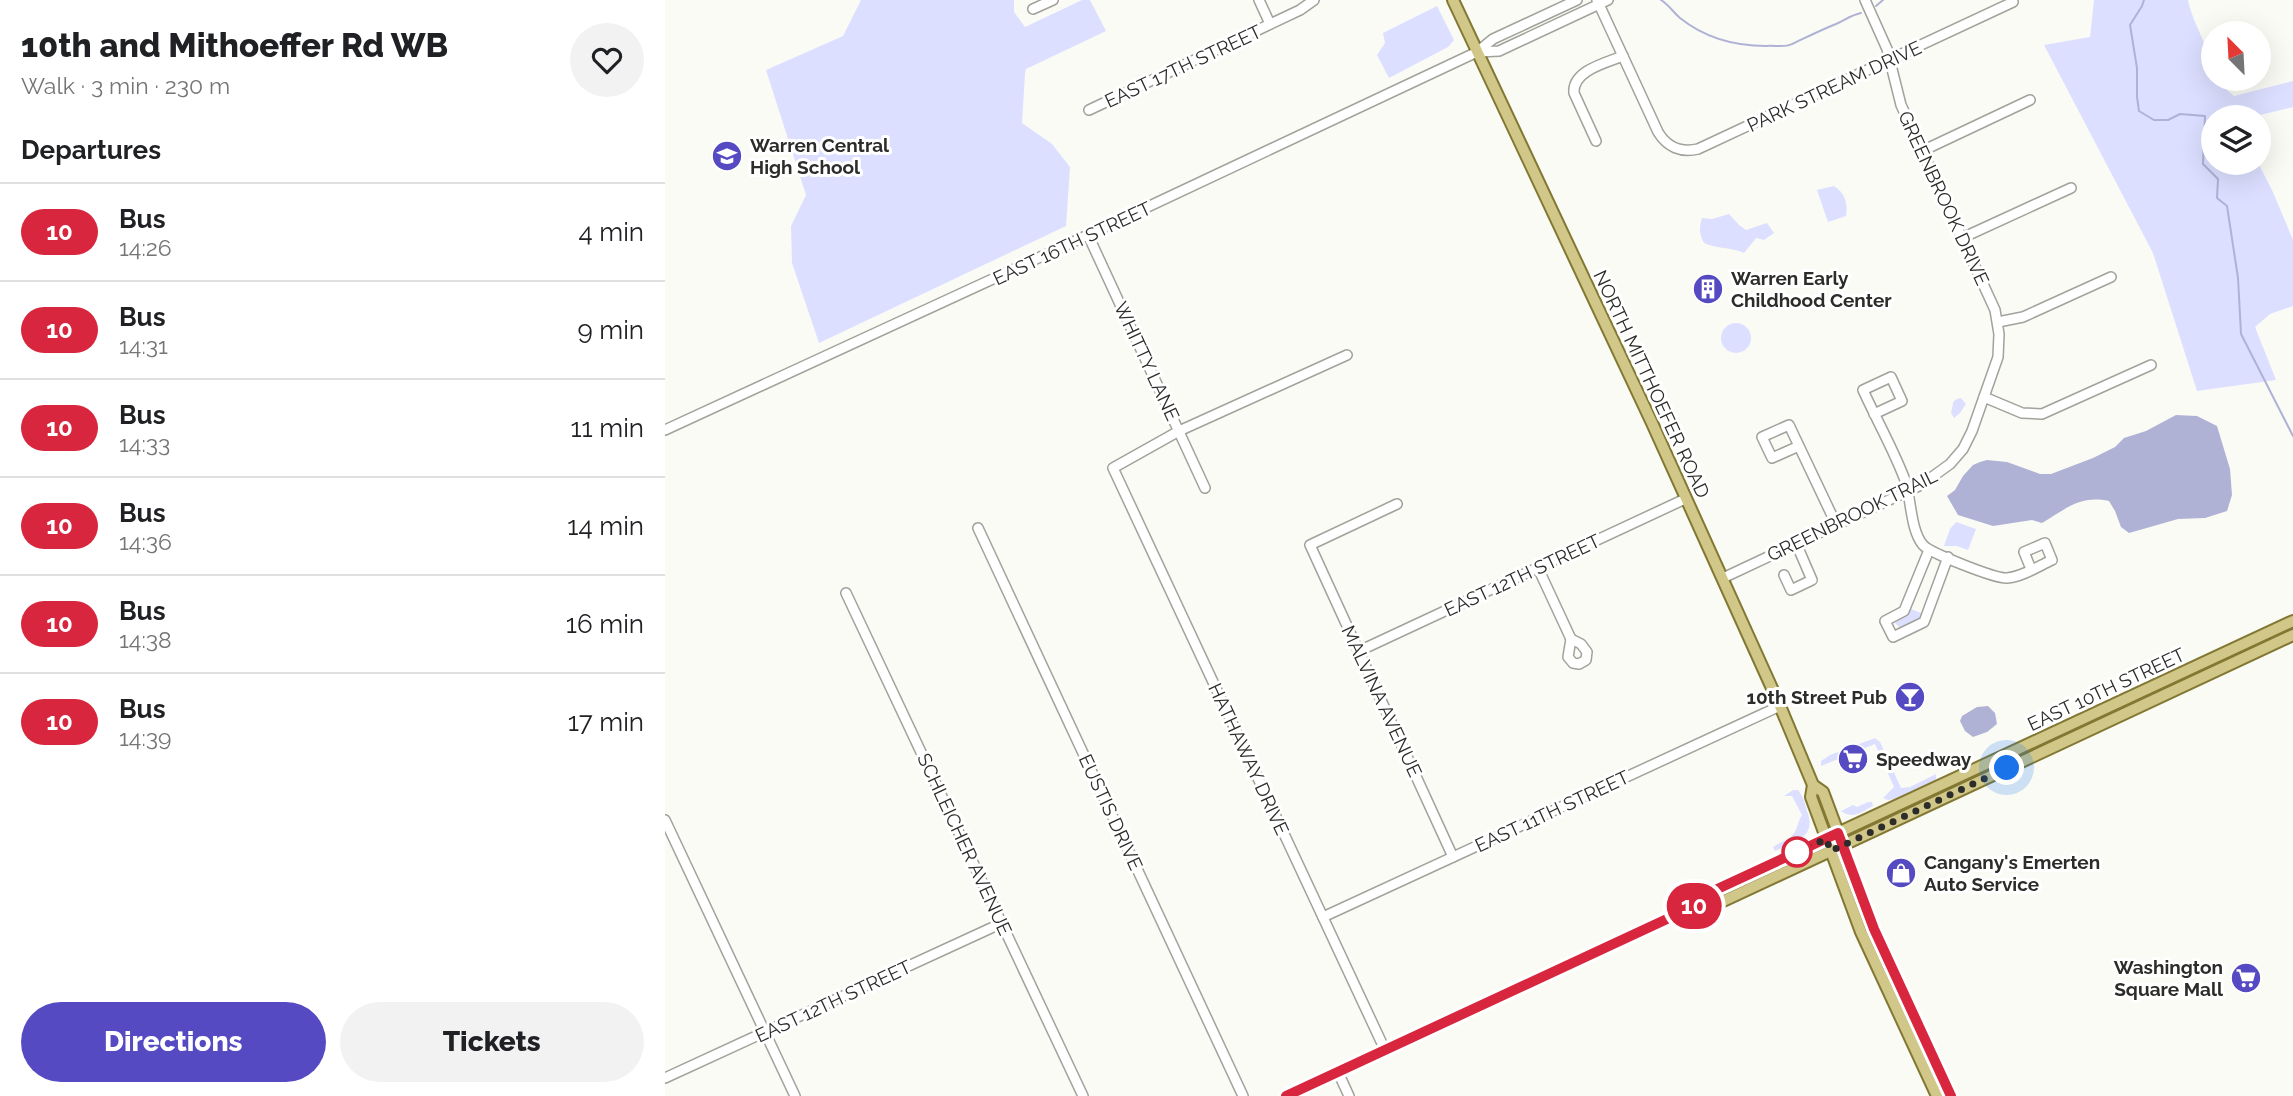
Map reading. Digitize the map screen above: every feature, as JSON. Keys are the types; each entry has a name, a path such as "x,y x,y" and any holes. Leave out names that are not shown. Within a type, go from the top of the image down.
{"main road":[{"name":"NORTH MITTHOEFER ROAD","path":"1453,0 1647,411 1780,706 1813,785 1811,797 1860,929 1937,1096"},
{"name":"EAST 10TH STREET","path":"1286,1096 1710,899 1713,891 2293,621"},
{"name":"EAST 10TH STREET","path":"1710,899 1719,903 2293,635"},
{"name":"NORTH MITTHOEFER ROAD","path":"1813,785 1823,792 1864,904 1951,1096"},
{"path":"1860,929 1868,931 1879,954 1888,959"}],"street":[{"path":"1033,9 1053,0"},
{"path":"1259,0 1270,24"},
{"name":"EAST 17TH STREET","path":"1089,110 1300,10 1314,0"},
{"path":"1477,52 1493,39 1577,0"},
{"name":"GREENBROOK DRIVE","path":"1865,0 1890,59 1899,99 1998,322 1999,351 1984,397"},
{"path":"1477,52 1499,51 1601,1 1623,55 1581,75 1574,85 1574,93 1597,141"},
{"name":"PARK STREAM DRIVE","path":"1623,55 1658,132 1664,140 1678,149 1688,151 1698,149 2013,2"},
{"name":"EAST 16TH STREET","path":"665,430 1089,235 1477,52"},
{"path":"1922,151 2030,100"},
{"path":"1962,239 2071,188"},
{"name":"WHITTY LANE","path":"1089,235 1205,488"},
{"path":"1998,322 2021,318 2111,277"},
{"path":"1179,431 1347,355"},
{"path":"1984,397 2022,412 2042,414 2151,365"},
{"path":"1874,414 1902,401 1891,377 1863,390 1906,484 1918,536 1929,550 1999,578 2011,578 2031,569"},
{"name":"GREENBROOK TRAIL","path":"1723,578 1938,475 1955,459 1972,432 1984,397"},
{"name":"HATHAWAY DRIVE","path":"1179,431 1113,468 1385,1050"},
{"path":"1799,446 1836,524"},
{"name":"EAST 12TH STREET","path":"1359,651 1685,499"},
{"name":"MALVINA AVENUE","path":"1397,505 1310,545 1453,857"},
{"name":"EUSTIS DRIVE","path":"978,528 1243,1096"},
{"path":"1784,575 1791,590 1812,580 1796,544"},
{"path":"1929,550 1903,611 1885,621 1893,637 1924,622 1948,557"},
{"path":"1538,568 1571,639"},
{"name":"SCHLEICHER AVENUE","path":"846,593 1083,1096"},
{"name":"EAST 11TH STREET","path":"1323,917 1780,706"},
{"path":"665,820 795,1096"},
{"name":"EAST 12TH STREET","path":"665,1078 1002,923"},
{"path":"1338,1072 1349,1096"}],"shaded area":[{"path":"861,0 1014,0 1014,12 1025,27 1082,0 1090,0 1106,31 1026,69 1025,73 1022,123 1052,144 1070,167 1066,226 819,343 792,263 791,226 806,195 766,70 843,36"},
{"path":"2094,0 2188,0 2201,36 2201,91 2228,91 2234,96 2254,91 2271,91 2271,87 2293,81 2293,107 2271,112 2271,105 2201,105 2201,175 2264,175 2293,240 2293,306 2270,314 2255,327 2276,380 2197,391 2153,253 2044,45 2090,37"},
{"path":"1437,6 1454,40 1448,47 1389,78 1377,55 1385,43 1383,33"},
{"path":"1834,186 1845,199 1846,216 1828,222 1817,190"},
{"path":"1729,214 1746,230 1767,223 1774,233 1764,240 1756,238 1744,253 1704,243 1700,231 1702,218 1712,219"},
{"path":"1736,323 1747,327 1751,338 1747,349 1736,353 1725,349 1721,338 1725,327"},
{"path":"1961,398 1966,404 1954,418 1951,413 1953,403"},
{"path":"2176,415 2197,416 2217,426 2230,469 2232,495 2227,511 2205,518 2178,519 2129,533 2121,527 2109,501 2089,500 2073,504 2042,523 2032,520 1993,526 1958,515 1947,496 1955,490 1973,465 1980,462 2007,462 2040,474 2051,474 2093,458 2115,447 2124,438 2146,431"},
{"path":"1956,522 1976,529 1968,550 1957,546 1944,546 1950,529"},
{"path":"1909,608 1923,614 1923,617 1908,630 1901,629 1895,623 1907,614"},
{"path":"1988,706 1995,713 1997,724 1987,732 1973,737 1965,731 1960,721 1962,716 1977,707"},
{"path":"1875,738 1880,742 1901,788 1910,787 1936,774 1936,780 1894,799 1883,798 1894,787 1875,744 1821,766 1821,761 1830,755"},
{"path":"1798,790 1803,797 1809,827 1803,837 1775,851 1773,847 1794,833 1802,815 1792,796 1784,796"},
{"path":"1872,802 1873,806 1857,814 1849,815 1841,811 1853,805 1857,807"}],"waterway":[{"path":"1661,0 1680,18 1700,31 1721,40 1754,46 1789,45 1861,13"},
{"path":"1876,6 1883,0"},
{"path":"2144,0 2130,25 2137,68 2139,111 2154,120 2168,120 2180,114 2205,116 2203,164 2218,179 2217,198 2227,206 2238,278 2241,334 2293,436"}],"bus line":[{"name":"10","path":"1286,1096 1710,899 1713,891 1838,833 1874,929 1951,1096"}],"place":[{"name":"Warren Central High School","path":"727,156"},
{"name":"Warren Early Childhood Center","path":"1708,289"},
{"name":"10th Street Pub","path":"1910,697"},
{"name":"Speedway","path":"1853,759"},
{"name":"Cangany's Emerten Auto Service","path":"1901,873"},
{"name":"Washington Square Mall","path":"2246,978"}],"route":[{"path":"1797,852 1826,839 1831,851 2007,768"}]}
